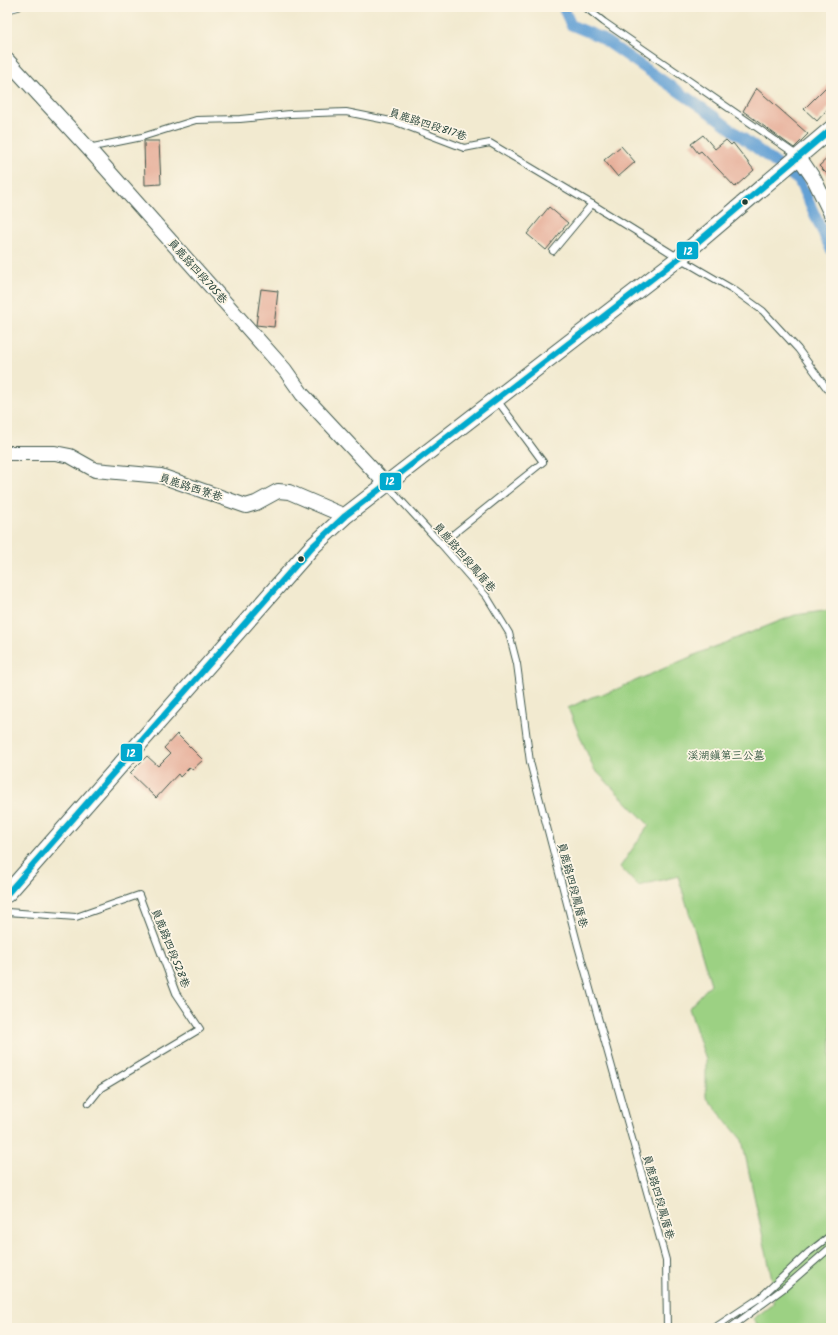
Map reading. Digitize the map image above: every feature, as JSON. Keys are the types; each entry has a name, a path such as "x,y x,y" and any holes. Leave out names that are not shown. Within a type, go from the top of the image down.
{"main road":[{"path":"7,894 312,547 345,516 680,258 831,128"}],"street":[{"name":"員鹿路四段705巷","path":"7,60 88,148 285,370 302,394 386,484"},
{"path":"799,157 814,180 831,214"},
{"name":"員鹿路西寮巷","path":"7,453 55,453 70,456 95,470 161,476 246,506 256,503 278,491 289,492 345,516"}],"lane":[{"path":"7,10 18,7"},
{"path":"585,7 604,22 799,157"},
{"name":"員鹿路四段817巷","path":"88,148 142,137 196,120 240,119 290,114 346,112 396,122 464,148 490,143 734,290 763,311 798,349 831,394"},
{"path":"553,251 592,204"},
{"path":"441,544 543,462 497,400"},
{"name":"員鹿路四段鳳厝巷","path":"386,484 487,596 509,633 516,664 530,762 578,946 666,1260 667,1328"},
{"name":"員鹿路四段528巷","path":"7,912 76,917 139,895 176,993 200,1029 101,1088 89,1103"},
{"path":"714,1328 761,1297 809,1252 831,1235"},
{"path":"730,1328 784,1288 831,1247"}],"green space":[{"name":"溪湖鎮第三公墓","path":"831,610 831,1328 759,1328 753,1319 773,1304 774,1288 742,1140 706,1097 706,1060 689,1008 711,984 678,876 638,886 620,867 649,825 594,769 568,708 795,615"}],"building":[{"path":"831,82 831,105 817,121 804,109"},
{"path":"756,88 808,134 794,148 743,111"},
{"path":"703,135 715,149 726,140 731,145 733,143 754,170 735,187 701,151 698,153 691,144"},
{"path":"144,141 159,141 161,184 145,185"},
{"path":"621,146 635,162 618,177 604,160"},
{"path":"831,155 831,178 819,166"},
{"path":"549,207 568,223 546,250 527,234"},
{"path":"261,289 278,291 274,327 256,325"},
{"path":"177,734 203,760 192,770 190,767 180,777 178,774 156,798 130,773 147,756 158,766 170,754 164,748"}],"waterway":[{"path":"563,7 571,25 600,37 714,116 799,181 831,250"}],"transit line":[{"name":"12","path":"7,894 312,547 345,516 679,258 831,129"}]}
